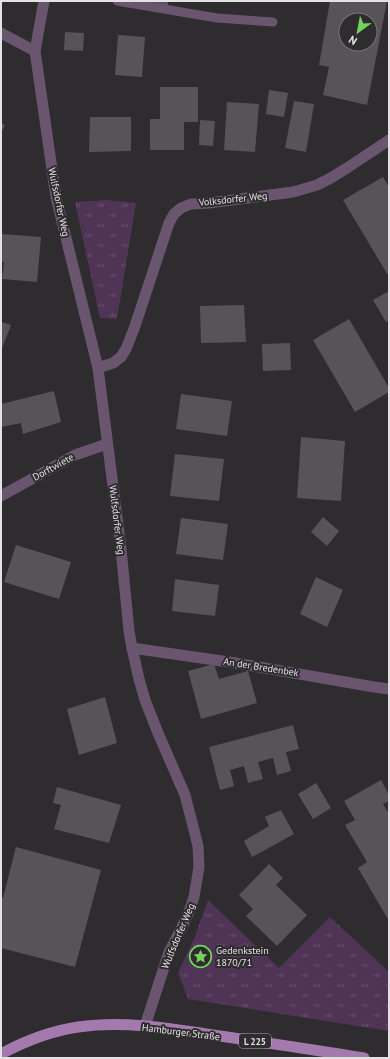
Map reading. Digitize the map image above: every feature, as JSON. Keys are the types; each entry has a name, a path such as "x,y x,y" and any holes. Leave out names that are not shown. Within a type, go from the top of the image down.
{"main road":[{"name":"Hamburger Straße","path":"1,1054 35,1038 59,1031 79,1027 115,1025 145,1026 187,1031 327,1055 364,1058"}],"street":[{"name":"Wulfsdorfer Weg","path":"44,1 35,52 56,197 98,368 132,648 145,700 185,796 198,846 199,867 197,883 190,909 169,952 145,1026"},
{"path":"1,33 35,52"},
{"name":"Volksdorfer Weg","path":"98,368 113,363 121,357 126,349 169,223 174,214 191,204 293,192 318,185 389,140"},
{"name":"Dorftwiete","path":"1,496 75,455 107,444"},
{"name":"An der Bredenbek","path":"132,648 236,663 374,688 389,689"}],"lane":[{"path":"117,1 217,18 273,22"}],"green space":[{"path":"107,200 136,203 117,319 100,318 75,202"},
{"path":"208,900 279,968 330,917 389,972 389,1031 188,999 178,973 196,934"}],"building":[{"path":"139,1 168,1 168,7"},
{"path":"330,1 387,1 378,48 378,12 338,12 338,52 377,52 367,105 323,95 329,67 319,65"},
{"path":"65,32 84,33 83,51 64,50"},
{"path":"118,35 145,37 142,77 115,75"},
{"path":"160,87 198,87 198,122 184,122 184,150 150,150 150,119 160,119"},
{"path":"269,90 288,93 284,117 266,114"},
{"path":"294,101 314,104 306,152 285,148"},
{"path":"227,102 259,104 255,152 224,150"},
{"path":"90,117 131,117 131,151 89,152"},
{"path":"200,120 215,121 213,146 199,145"},
{"path":"1,123 5,125 1,133"},
{"path":"383,177 389,187 389,277 343,200"},
{"path":"1,234 41,237 37,282 2,279 4,262 1,262"},
{"path":"389,291 389,320 386,322 373,300"},
{"path":"244,305 246,342 201,343 200,306"},
{"path":"349,319 389,388 389,392 355,412 313,340"},
{"path":"1,322 11,325 1,351"},
{"path":"290,343 291,370 263,371 262,344"},
{"path":"54,391 61,422 23,434 21,423 1,427 1,404"},
{"path":"181,394 232,401 227,436 176,429"},
{"path":"301,437 345,441 341,501 297,498"},
{"path":"175,454 224,459 219,501 170,496"},
{"path":"323,517 339,531 327,546 311,532"},
{"path":"181,518 228,524 223,560 176,554"},
{"path":"16,545 71,562 59,599 4,582"},
{"path":"316,577 343,590 327,627 300,614"},
{"path":"175,579 219,585 215,616 172,611"},
{"path":"214,664 219,679 248,671 257,703 201,719 188,671"},
{"path":"105,697 117,743 79,755 67,709"},
{"path":"293,725 299,749 286,752 291,771 277,775 273,758 258,762 263,779 248,783 244,766 230,770 234,786 220,790 209,747"},
{"path":"381,780 389,795 389,801 383,804 389,814 389,921 358,868 367,862 345,825 355,820 344,801"},
{"path":"316,783 331,808 313,819 298,794"},
{"path":"57,787 121,805 109,843 54,829 61,805 53,803"},
{"path":"281,810 294,834 252,857 244,841 269,826 265,817"},
{"path":"16,847 101,870 75,967 1,948 1,897 3,898"},
{"path":"269,864 283,878 276,885 307,915 277,946 246,916 253,909 239,895"}],"place":[{"name":"Gedenkstein 1870/71","path":"201,956"}]}
